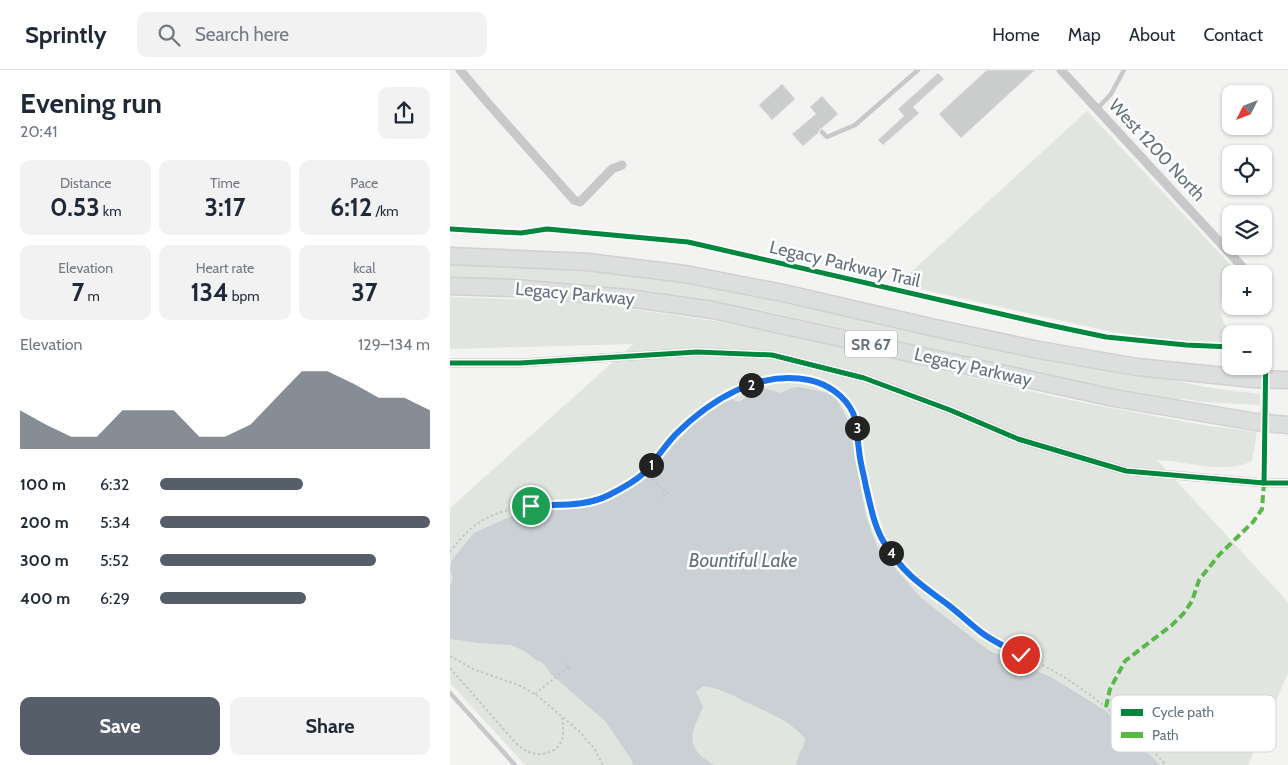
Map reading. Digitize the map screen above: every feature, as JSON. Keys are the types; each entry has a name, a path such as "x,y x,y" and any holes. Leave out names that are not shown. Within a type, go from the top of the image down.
{"highway":[{"name":"Legacy Parkway","path":"450,256 588,262 685,274 783,293 1039,350 1137,367 1254,379 1288,380"},
{"name":"Legacy Parkway","path":"450,286 514,288 628,298 713,310 1114,398 1256,422 1288,425"}],"street":[{"path":"460,70 574,200 580,202 612,169 622,165"},
{"name":"West 1200 North","path":"1061,70 1241,265"},
{"path":"450,363 520,363 697,352 772,355 864,378 950,410 1018,439 1126,471 1264,483 1288,482"}],"lane":[{"path":"822,132 827,137 855,125 918,70"},
{"path":"1097,109 1107,100 1124,70"},
{"path":"450,693 515,765"}],"path":[{"path":"450,552 474,526 498,513 531,506 594,502 624,487 646,471 675,436 694,417 730,393 753,384 774,379 801,379 819,383 840,396 853,414 857,427 861,466 874,521 885,544 902,568 982,633 1066,678 1111,712"},
{"path":"646,471 667,494"},
{"path":"663,497 670,491"},
{"path":"450,656 474,669 521,686 535,694 578,730 589,742 603,765"},
{"path":"565,663 571,670"},
{"path":"535,694 568,667"},
{"path":"450,668 513,740 530,753 544,754 558,747 563,736 562,716"},
{"path":"1153,752 1166,765"}],"shaded area":[{"path":"1087,111 1231,265 1222,265 1222,299 1220,306 1225,325 1222,325 1222,342 1178,341 1112,332 898,284"},
{"path":"450,264 562,268 618,273 723,289 977,346 1083,367 1260,394 1260,405 1202,402 1181,398 1180,402 1120,391 764,311 696,300 583,285 450,278"},
{"path":"450,297 537,300 611,306 715,321 795,336 1084,403 1209,426 1257,432 1252,461 1241,465 1217,467 1157,460 1288,602 1288,673 1276,701 1276,695 1111,695 1111,752 1254,752 1248,765 525,765 450,683 450,508 633,344 450,349"}],"water":[{"name":"Bountiful Lake","path":"800,387 834,394 849,422 866,517 878,549 921,598 988,650 1051,677 1106,711 1111,716 1111,752 1147,752 1160,765 796,765 805,738 799,732 786,722 765,711 727,693 703,686 696,692 703,707 695,726 692,740 694,746 704,759 714,765 633,765 631,759 605,721 552,675 542,662 511,645 450,639 450,587 453,578 450,570 452,560 474,533 523,511 599,503 633,487 711,406 732,399 738,402 747,395 756,394 764,389 780,393"}],"building":[{"path":"987,70 1035,70 961,138 939,114"},
{"path":"938,73 944,79 913,107 919,113 883,145 878,140 904,116 898,109"},
{"path":"782,84 795,99 772,120 759,105"},
{"path":"822,96 838,114 803,146 792,134 816,114 810,107"}],"marked path":[{"path":"1106,707 1110,689 1125,661 1172,625 1184,613 1192,601 1199,580 1219,555 1253,522 1262,509 1264,483"}],"cycle path":[{"name":"Legacy Parkway Trail","path":"450,229 521,233 547,229 688,242 1106,337 1222,347"},
{"path":"450,363 520,363 697,352 772,355 864,378 950,410 1018,439 1126,471 1264,483 1288,483"},
{"path":"1264,483 1266,375"}],"route":[{"path":"531,506 594,502 616,492 645,472 675,436 694,417 714,402 741,388 774,379 801,379 819,383 840,396 853,414 857,427 861,466 874,521 880,536 896,560 906,573 975,628 1021,655"}]}
